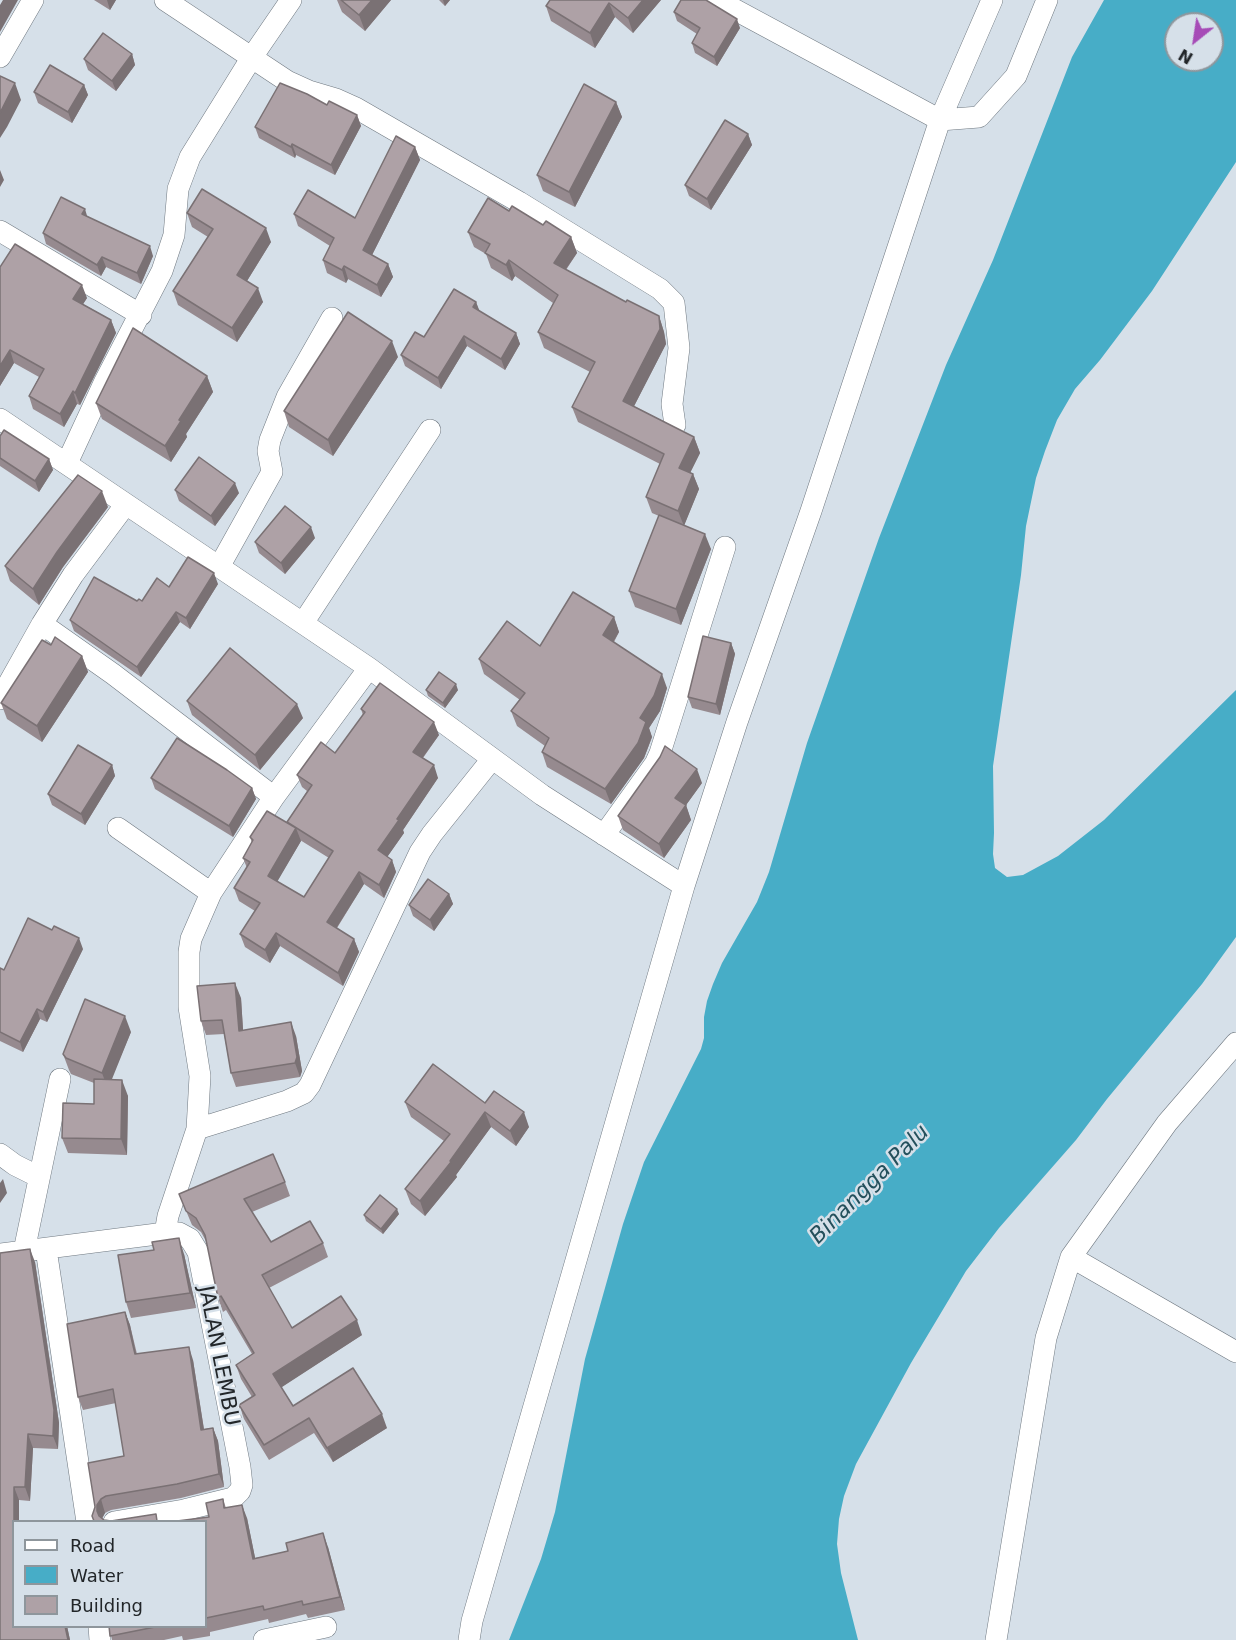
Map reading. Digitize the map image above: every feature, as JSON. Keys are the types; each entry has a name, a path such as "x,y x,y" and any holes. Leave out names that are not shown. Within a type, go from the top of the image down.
{"street":[{"path":"0,57 33,0"},
{"path":"165,0 287,81 356,108 519,202 660,289 674,303 679,348 672,404 675,425"},
{"path":"67,464 105,381 162,271 174,235 178,189 190,157 252,57 291,0"},
{"path":"717,0 940,120 979,117 1016,76 1047,0"},
{"path":"469,1640 472,1621 684,886 737,722 812,511 940,120 992,0"},
{"path":"0,231 141,315"},
{"path":"219,567 272,472 268,452 270,440 287,397 332,318"},
{"path":"0,419 369,668 542,795 684,886"},
{"path":"303,623 430,430"},
{"path":"0,699 42,624 73,575 126,504"},
{"path":"604,835 655,764 660,753 725,547"},
{"path":"42,624 113,674 274,797"},
{"path":"165,1233 168,1216 198,1128 200,1076 189,1007 191,939 211,893 274,797 369,668"},
{"path":"198,1128 287,1101 304,1093 310,1085 420,852 492,759"},
{"path":"118,828 211,893"},
{"path":"996,1640 1046,1338 1071,1257 1167,1123 1236,1043"},
{"path":"24,1251 60,1079"},
{"path":"0,1154 15,1165 39,1177"},
{"name":"JALAN LEMBU","path":"0,1254 165,1233 178,1233 190,1239 198,1252 242,1485 233,1498 184,1510 120,1520"},
{"path":"46,1249 87,1520"},
{"path":"1071,1257 1236,1352"},
{"path":"264,1640 326,1627"}],"water":[{"name":"Binangga Palu","path":"1104,0 1236,0 1236,162 1152,291 1075,389 1057,420 1036,478 1026,526 993,766 993,854 995,868 1007,877 1023,875 1058,856 1104,820 1236,690 1236,937 1202,984 1076,1140 999,1228 966,1271 911,1363 856,1464 844,1496 837,1544 841,1573 858,1640 509,1640 541,1559 555,1512 585,1359 623,1224 644,1162 701,1049 704,1038 704,1017 713,984 722,963 757,902 769,872 807,743 879,538 946,365 993,260 1072,57"}],"building":[{"path":"341,0 372,0 359,15"},
{"path":"550,0 643,0 628,18 609,3 590,33 546,6"},
{"path":"681,0 706,0 737,19 714,57 692,43 700,28 674,12"},
{"path":"103,33 132,54 112,81 84,59"},
{"path":"50,65 84,85 68,112 34,92"},
{"path":"0,76 15,83 0,113"},
{"path":"280,83 327,105 329,101 357,115 331,165 255,127"},
{"path":"584,84 616,102 569,192 537,175"},
{"path":"725,120 748,134 707,199 685,185"},
{"path":"396,136 415,147 363,250 388,264 377,285 344,266 342,270 323,260 334,238 294,214 308,190 355,218"},
{"path":"202,189 266,228 237,275 258,288 232,328 173,291 213,229 187,213"},
{"path":"61,197 85,209 82,214 150,246 137,273 102,257 97,265 43,233"},
{"path":"488,198 509,211 512,206 543,225 546,221 571,237 554,263 626,302 627,300 659,316 660,329 623,401 694,437 679,468 693,474 678,511 646,497 664,454 572,407 595,362 538,332 558,295 509,260 506,265 485,253 490,244 468,232"},
{"path":"15,244 82,285 73,299 111,320 75,393 73,391 60,414 29,396 44,369 10,350 0,366 0,267"},
{"path":"454,289 476,302 473,307 516,333 501,359 464,336 438,378 401,355 415,332 424,337"},
{"path":"348,312 392,341 328,440 284,411"},
{"path":"133,328 207,376 165,446 96,403"},
{"path":"4,430 49,459 35,481 0,458 0,436"},
{"path":"199,457 235,483 211,516 175,490"},
{"path":"78,475 102,491 33,589 5,566"},
{"path":"285,506 311,527 281,563 255,542"},
{"path":"659,515 705,534 676,609 629,591"},
{"path":"188,557 214,573 186,618 176,612 137,667 70,620 94,577 137,601 139,599 142,601 157,578 169,587"},
{"path":"573,592 614,617 603,635 662,674 654,696 640,718 646,722 638,743 605,789 542,752 549,738 511,711 525,693 479,659 507,621 540,646"},
{"path":"703,636 731,643 716,704 688,697"},
{"path":"55,637 82,656 37,726 1,703 42,640 51,645"},
{"path":"230,648 297,704 255,755 187,701"},
{"path":"439,672 456,684 443,703 426,690"},
{"path":"380,683 434,722 413,752 434,765 378,850 392,860 379,885 359,872 327,922 354,939 338,973 276,933 265,950 240,934 260,903 234,888 250,862 243,858 253,840 250,837 267,811 296,828 268,876 304,897 333,851 287,822 312,785 297,775 321,742 335,753 365,712 361,709"},
{"path":"177,738 252,788 229,826 151,778"},
{"path":"78,745 112,765 81,814 48,794"},
{"path":"665,746 697,769 675,798 686,805 659,844 618,816 660,757"},
{"path":"428,879 449,894 430,920 409,905"},
{"path":"28,918 52,930 54,926 79,938 43,1012 37,1009 20,1042 0,1032 0,968 4,970"},
{"path":"235,983 239,1031 291,1022 297,1057 295,1063 231,1073 222,1020 201,1021 197,986"},
{"path":"85,999 125,1016 102,1073 66,1058 63,1054"},
{"path":"433,1064 485,1103 494,1091 524,1112 510,1131 485,1112 451,1162 420,1201 405,1189 450,1134 405,1102"},
{"path":"94,1079 122,1080 121,1139 62,1138 63,1103 94,1104"},
{"path":"273,1154 285,1182 244,1199 271,1242 310,1221 323,1243 262,1275 292,1328 341,1296 357,1320 273,1374 293,1406 353,1368 382,1414 327,1448 309,1418 264,1445 239,1405 255,1395 236,1365 254,1353 221,1296 218,1298 205,1235 196,1218 186,1211 179,1194"},
{"path":"380,1195 397,1209 381,1229 364,1215"},
{"path":"179,1238 190,1293 126,1302 118,1255 154,1250 152,1242"},
{"path":"30,1249 54,1410 53,1436 28,1434 25,1487 14,1487 12,1628 65,1628 68,1640 0,1640 0,1253"},
{"path":"125,1312 135,1354 189,1347 201,1430 213,1428 219,1474 106,1496 97,1505 99,1516 104,1520 94,1520 92,1516 95,1507 88,1463 124,1456 113,1389 78,1397 67,1324"},
{"path":"223,1499 224,1508 242,1505 253,1559 288,1551 286,1543 323,1533 340,1597 303,1605 302,1601 264,1610 263,1606 207,1618 207,1520 185,1520 209,1517 206,1503"},
{"path":"156,1514 157,1520 117,1520"},
{"path":"109,1628 150,1628 110,1636"}]}
